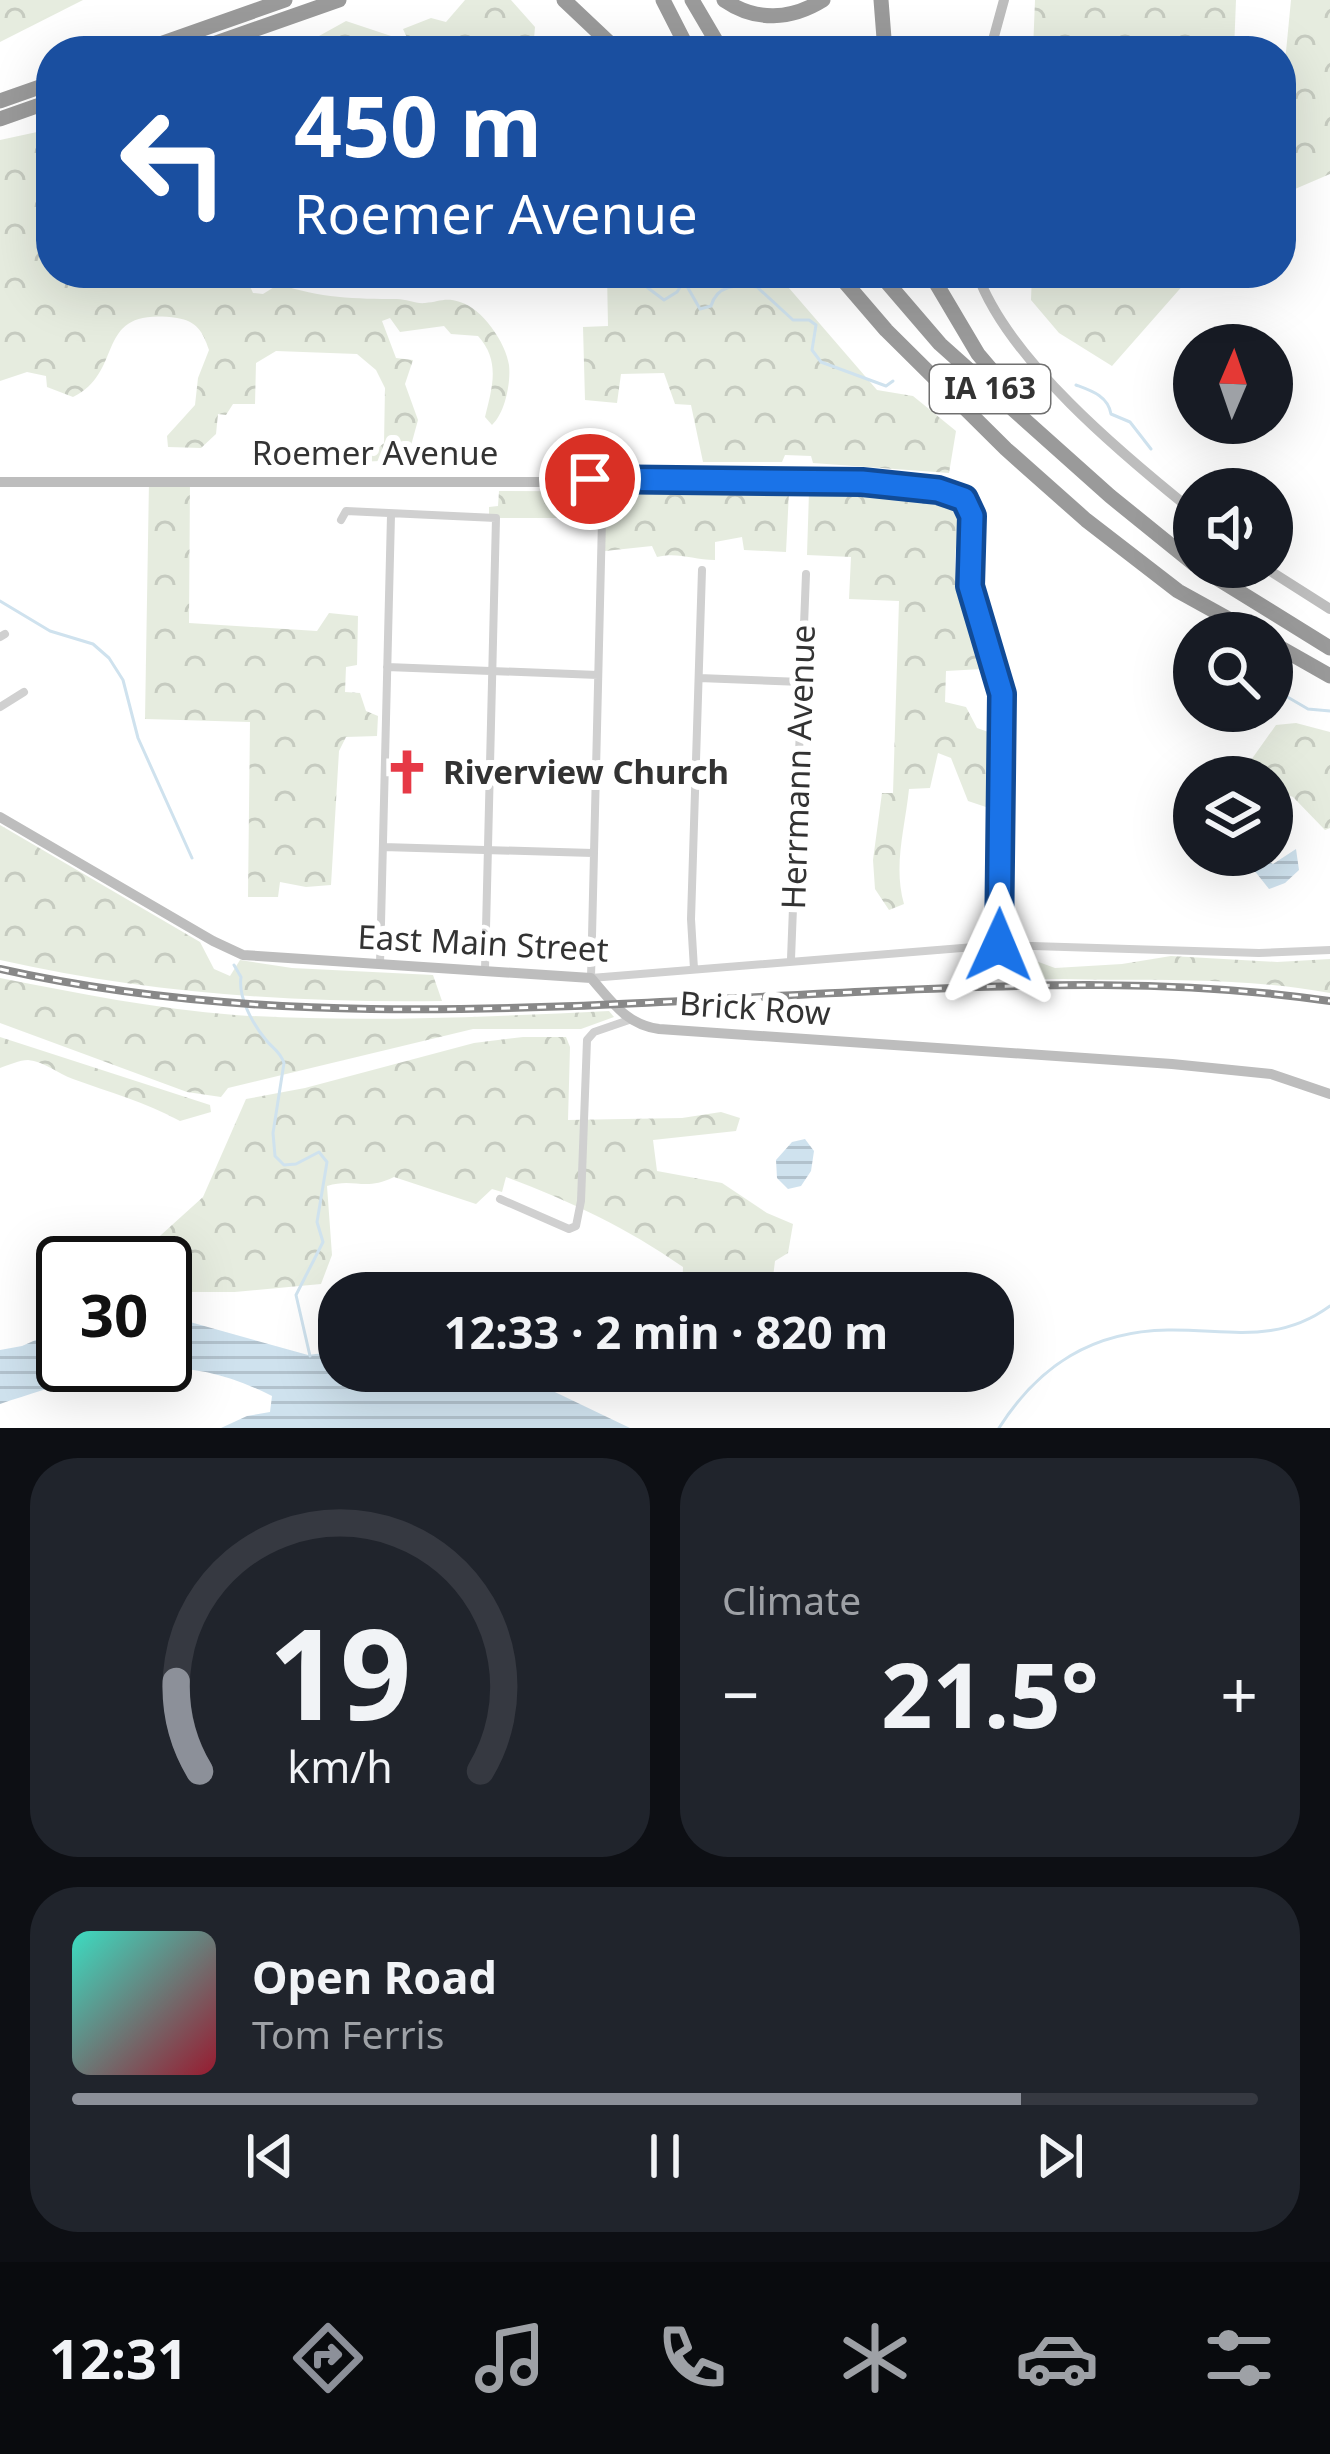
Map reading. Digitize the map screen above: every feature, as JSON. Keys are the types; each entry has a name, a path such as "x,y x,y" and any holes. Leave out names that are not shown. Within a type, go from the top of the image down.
{"highway":[{"path":"183,36 285,0"},
{"path":"236,36 339,0"},
{"path":"564,0 602,36"},
{"path":"663,0 681,36"},
{"path":"692,0 713,36"},
{"path":"724,0 754,15 778,16 800,12 823,0"},
{"path":"881,0 884,36"},
{"path":"0,101 36,88"},
{"path":"0,119 36,106"},
{"path":"850,288 1006,449 1086,520 1178,591 1216,612"},
{"name":"IA 163","path":"892,288 940,344 1110,496"},
{"path":"939,288 978,354 1019,404 1110,496 1173,547"},
{"path":"1233,588 1330,648"},
{"path":"1293,655 1330,676"}],"street":[{"path":"994,36 1004,0"},
{"path":"984,288 998,315 1048,379 1173,493"},
{"name":"Roemer Avenue","path":"0,482 862,482 938,490 964,499"},
{"path":"964,499 972,516 970,586 1002,694 999,945"},
{"path":"341,520 346,511 496,518 485,970"},
{"path":"380,965 391,514"},
{"path":"590,979 602,520"},
{"path":"694,969 691,919 702,570"},
{"name":"Herrmann Avenue","path":"791,959 806,574"},
{"path":"1293,585 1330,609"},
{"path":"388,668 598,675"},
{"path":"699,678 802,682"},
{"path":"0,707 24,692"},
{"name":"East Main Street","path":"0,817 243,955 590,979 999,945 1259,953 1330,950"},
{"path":"383,847 593,854"},
{"name":"Brick Row","path":"590,979 640,1027 1271,1074 1330,1094"},
{"path":"500,1199 569,1228 576,1226 587,1040 594,1032 629,1020"}],"green space":[{"path":"0,0 83,0 0,42"},
{"path":"465,0 511,0 535,27 534,36 406,36 403,29 431,18 446,22"},
{"path":"1035,0 1236,0 1235,36 1034,36"},
{"path":"1291,0 1330,0 1330,174 1296,189 1296,36 1288,36"},
{"path":"346,21 391,36 319,36"},
{"path":"36,132 36,288 251,288 263,294 273,288 294,288 338,297 460,302 484,319 507,356 508,389 497,420 492,425 485,417 492,365 478,336 451,334 444,326 400,332 390,318 382,321 396,358 413,360 405,384 418,420 407,460 355,462 353,449 378,448 384,443 385,388 376,370 357,354 276,351 256,363 255,404 233,404 226,415 218,414 216,434 201,448 168,447 167,436 195,405 198,378 209,350 198,328 177,318 132,322 121,331 89,386 73,397 47,387 46,376 27,372 0,381 0,140"},
{"path":"607,288 789,288 877,390 913,396 956,431 949,473 813,463 811,456 785,455 782,462 703,462 691,405 675,404 664,373 621,374 617,403 585,400 583,327 608,326"},
{"path":"1031,288 1181,288 1112,366 1059,333 1031,300"},
{"path":"149,481 190,481 189,623 317,631 329,613 358,616 357,665 346,667 345,692 360,693 366,711 378,716 377,736 346,737 339,751 331,885 280,882 278,897 248,897 250,722 145,719"},
{"path":"499,491 789,492 786,552 744,550 742,537 715,542 715,560 657,557 652,546 605,551 604,518 489,518 489,507 498,506"},
{"path":"809,492 918,501 953,510 957,521 957,586 982,669 946,671 945,702 966,707 977,728 994,734 992,809 968,801 951,758 938,753 930,788 909,789 900,861 904,904 889,910 875,889 873,860 882,793 893,793 899,601 849,599 851,557 807,555"},
{"path":"1293,723 1330,732 1330,828 1325,830 1293,797 1293,756 1254,756 1271,732 1293,732"},
{"path":"0,825 200,942 214,969 230,976 240,960 292,968 433,975 442,1001 220,994 110,981 0,960"},
{"path":"1014,953 1055,968 1171,956 1277,962 1330,959 1330,993 1207,981 1000,978 1000,955"},
{"path":"0,978 146,1005 235,1015 375,1019 609,1011 614,1017 581,1029 473,1029 228,1088 221,1097 187,1092 0,1023"},
{"path":"0,1037 210,1105 211,1112 180,1121 34,1061 0,1068"},
{"path":"566,1037 570,1047 568,1120 682,1118 721,1112 740,1118 736,1131 653,1140 657,1171 722,1183 793,1224 788,1253 775,1261 774,1272 683,1272 683,1267 662,1253 598,1216 506,1177 502,1192 492,1189 476,1204 394,1177 327,1186 332,1255 326,1272 318,1272 318,1284 192,1292 192,1236 160,1236 203,1197 246,1099 474,1043"}],"water":[{"path":"1293,851 1299,870 1293,876"},
{"path":"1259,876 1293,876 1285,883 1269,889"},
{"path":"805,1139 814,1151 811,1171 801,1186 788,1189 777,1178 776,1160 792,1142"},
{"path":"192,1323 308,1355 318,1354 318,1392 555,1392 630,1428 221,1428 270,1412 272,1396 192,1370"},
{"path":"36,1340 38,1392 0,1404 0,1350"}],"waterway":[{"path":"648,288 664,300 680,288"},
{"path":"688,288 700,309 711,306 728,288"},
{"path":"758,288 793,320 816,325 812,350 821,362 886,386 893,381"},
{"path":"1076,385 1103,398 1111,414 1130,422 1151,449"},
{"path":"0,601 50,631 93,644 109,658 123,680 138,738 192,858"},
{"path":"1293,700 1308,709 1330,711"},
{"path":"234,965 251,1018 284,1063 273,1133 275,1156 284,1165 296,1164 319,1152 327,1162 317,1222 323,1242 296,1295 310,1356"},
{"path":"999,1428 1032,1386 1092,1345 1141,1332 1271,1330 1291,1326 1330,1306"}],"railway":[{"path":"0,969 108,989 327,1008 547,1007 1047,985 1217,989 1330,1001"}],"place":[{"name":"Riverview Church","path":"407,772"}],"route":[{"path":"590,479 862,482 938,490 964,499 972,516 970,586 1002,694 999,945"}]}
